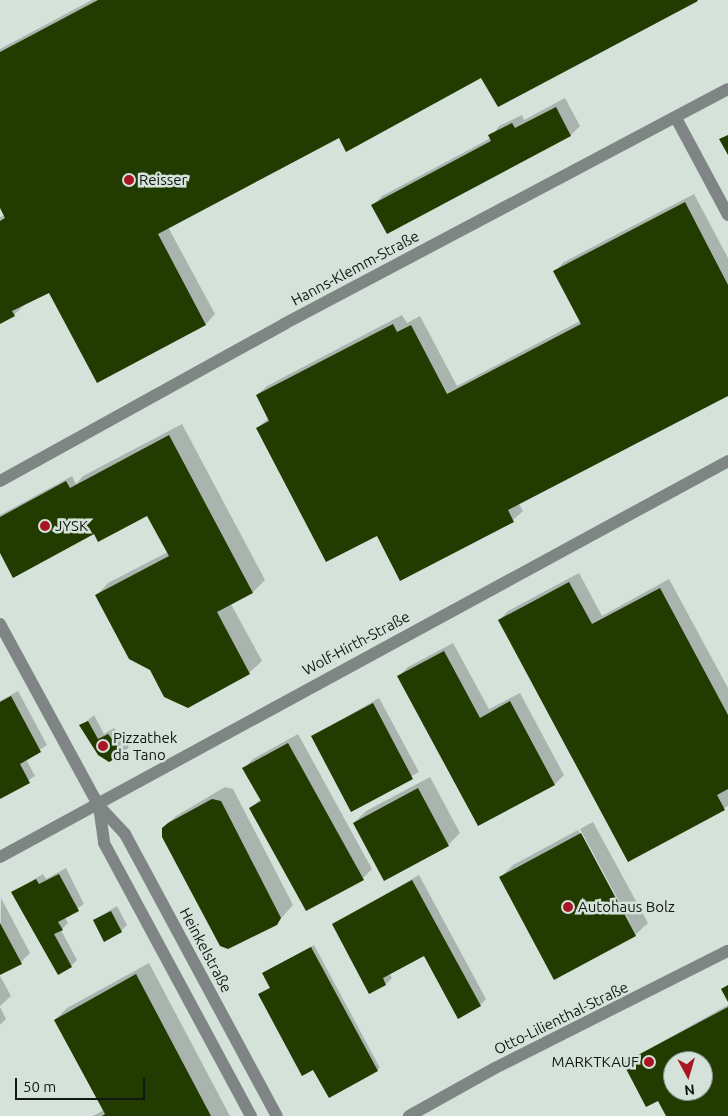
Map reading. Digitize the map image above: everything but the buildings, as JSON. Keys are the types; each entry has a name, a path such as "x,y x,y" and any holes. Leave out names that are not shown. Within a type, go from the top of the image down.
{"street":[{"name":"Hanns-Klemm-Straße","path":"0,480 284,324 728,90"},
{"path":"676,118 728,215"},
{"name":"Wolf-Hirth-Straße","path":"0,857 98,806 210,741 728,461"},
{"name":"Heinkelstraße","path":"0,624 98,806 125,834 277,1116"},
{"name":"Heinkelstraße","path":"98,806 104,843 251,1116"},
{"name":"Otto-Lilienthal-Straße","path":"409,1116 495,1068 728,951"}],"place":[{"name":"Reisser","path":"129,180"},
{"name":"JYSK","path":"45,526"},
{"name":"Pizzathek da Tano","path":"103,746"},
{"name":"Autohaus Bolz","path":"568,907"},
{"name":"MARKTKAUF","path":"649,1062"}]}
